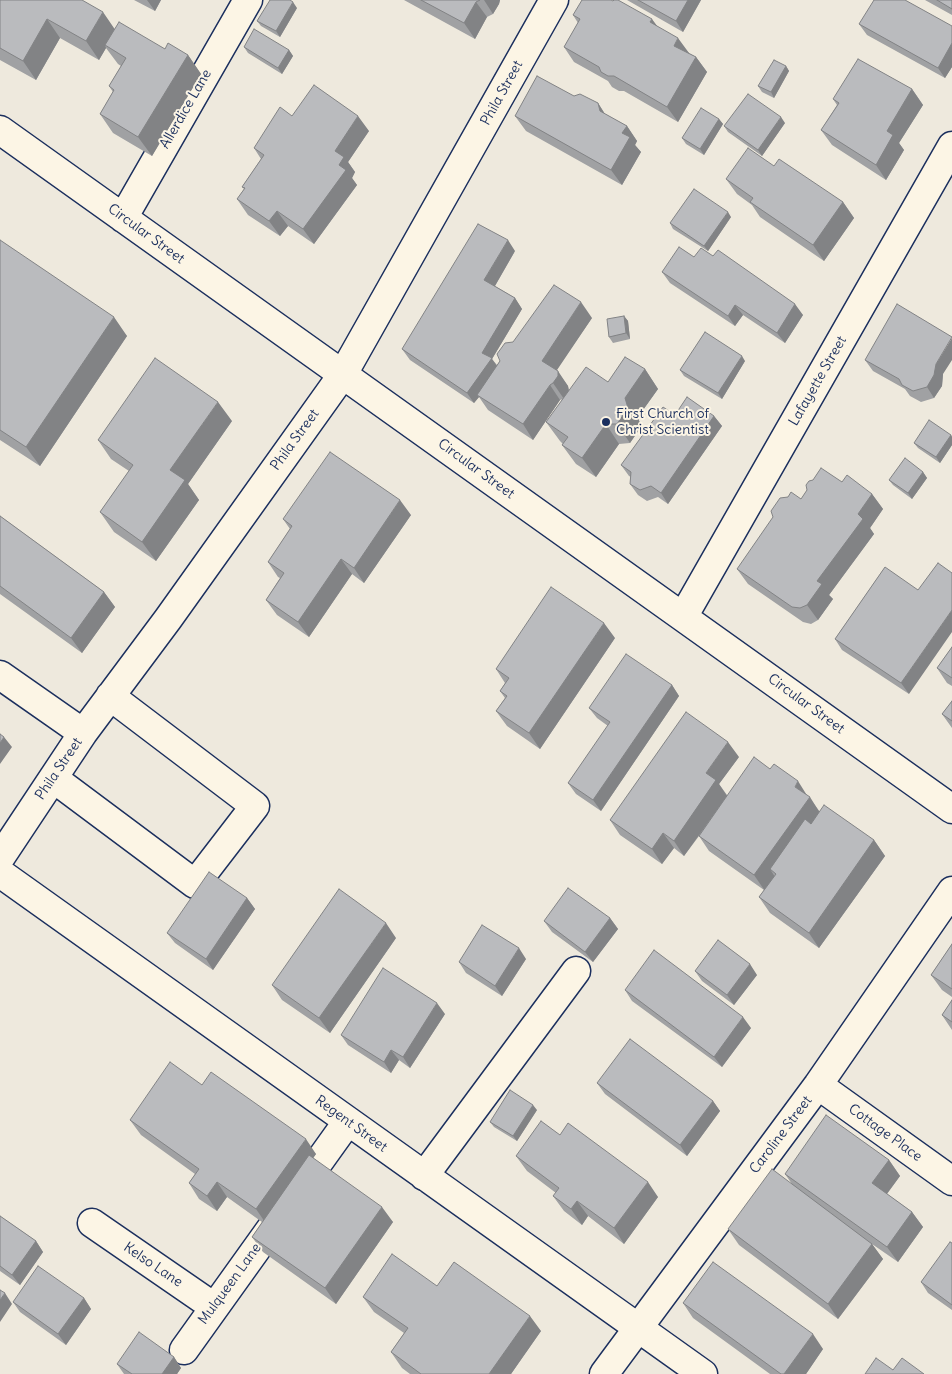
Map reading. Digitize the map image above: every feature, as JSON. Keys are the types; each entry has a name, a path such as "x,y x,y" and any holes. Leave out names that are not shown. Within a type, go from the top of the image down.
{"street":[{"name":"Allerdice Lane","path":"123,218 248,0"},
{"name":"Phila Street","path":"0,858 83,733 343,374 554,0"},
{"name":"Circular Street","path":"0,130 952,809"},
{"name":"Lafayette Street","path":"683,617 952,146"},
{"path":"0,675 83,733"},
{"path":"53,778 195,884 255,806 110,696"},
{"name":"Regent Street","path":"0,873 703,1374"},
{"name":"Caroline Street","path":"604,1374 818,1085 952,891"},
{"path":"424,1176 576,971"},
{"name":"Cottage Place","path":"818,1085 952,1181"},
{"name":"Mulqueen Lane","path":"184,1350 348,1121"},
{"name":"Kelso Lane","path":"92,1223 214,1306"}],"building":[{"path":"0,0 82,0 103,12 86,41 47,19 23,61 0,48"},
{"path":"270,0 290,0 293,2 276,31 257,21"},
{"path":"421,0 480,0 476,2 464,23"},
{"path":"582,0 618,0 652,19 650,22 678,38 674,46 696,57 667,107 614,76 608,76 601,72 599,67 564,47 580,19 573,15"},
{"path":"638,0 688,0 676,21"},
{"path":"874,0 905,0 952,26 952,43 938,68 859,24"},
{"path":"937,0 952,0 952,9"},
{"path":"119,22 165,49 168,43 188,55 138,137 100,114 114,90 109,86 126,58 105,45"},
{"path":"254,29 289,50 278,68 244,47"},
{"path":"858,59 912,89 887,131 893,135 876,165 821,130 839,103 833,99"},
{"path":"774,60 786,66 771,92 758,86"},
{"path":"537,76 574,96 580,94 598,103 600,111 627,126 622,133 630,137 611,170 515,116"},
{"path":"314,85 358,116 335,151 344,157 339,165 346,170 303,229 277,211 269,221 237,199 245,188 242,187 264,155 254,148 280,107 292,116"},
{"path":"748,94 781,117 758,150 724,126"},
{"path":"701,108 719,119 700,149 682,138"},
{"path":"748,148 774,166 779,159 843,202 813,245 750,202 753,198 726,179"},
{"path":"694,189 728,212 704,246 670,223"},
{"path":"478,224 508,240 484,280 515,298 482,353 492,358 467,393 402,349"},
{"path":"0,240 114,317 26,447 0,430"},
{"path":"679,247 694,257 701,248 713,256 718,250 795,304 777,333 735,305 728,316 662,272"},
{"path":"554,285 581,302 542,361 558,371 558,376 523,424 477,395 500,361 497,354 505,343 513,342"},
{"path":"897,304 952,337 936,364 934,375 927,387 913,391 902,385 899,379 865,360"},
{"path":"624,316 626,333 609,337 607,319"},
{"path":"705,332 742,356 718,393 680,370"},
{"path":"625,357 645,369 625,398 628,408 617,424 606,424 582,458 562,445 568,437 546,422 586,367 608,382"},
{"path":"155,358 218,402 170,470 185,480 142,542 100,512 133,465 98,440"},
{"path":"687,397 714,416 661,493 651,486 640,490 630,484 631,472 621,465 663,407 675,415"},
{"path":"929,420 951,435 936,457 914,443"},
{"path":"330,452 400,500 354,568 341,559 298,622 266,600 284,573 268,562 292,526 283,519"},
{"path":"905,458 923,472 908,493 889,480"},
{"path":"821,468 842,482 847,475 872,494 858,514 863,519 817,581 822,584 807,605 800,608 792,607 737,569 773,517 771,511 780,498 788,497 791,492 801,499 807,490 806,485 809,481 813,480"},
{"path":"0,516 104,592 71,638 0,586"},
{"path":"938,563 952,573 952,610 901,683 835,639 885,567 918,590"},
{"path":"551,587 604,623 529,733 496,711 507,696 500,691 509,678 496,669"},
{"path":"952,647 952,678 937,668"},
{"path":"626,654 672,685 593,800 568,783 610,722 589,708"},
{"path":"952,701 952,721 942,714"},
{"path":"686,712 728,742 706,773 716,780 674,841 663,833 652,849 610,820"},
{"path":"0,734 4,737 0,743"},
{"path":"754,757 770,769 774,764 798,781 795,787 810,797 754,875 699,836"},
{"path":"824,805 874,840 809,933 759,897 776,874 770,869 805,819 811,824"},
{"path":"209,872 247,898 206,959 167,933"},
{"path":"568,888 610,918 585,952 544,921"},
{"path":"339,889 386,923 319,1018 272,985"},
{"path":"482,925 519,948 495,986 459,962"},
{"path":"718,940 750,964 727,995 695,971"},
{"path":"952,944 952,989 931,975"},
{"path":"654,950 743,1017 714,1057 625,990"},
{"path":"383,968 437,1003 403,1057 391,1050 384,1062 341,1035"},
{"path":"952,1000 952,1022 942,1015"},
{"path":"630,1039 713,1101 680,1145 597,1083"},
{"path":"170,1062 202,1085 211,1072 306,1139 256,1209 217,1182 207,1196 189,1183 199,1169 130,1120"},
{"path":"510,1090 533,1105 513,1136 490,1122"},
{"path":"826,1115 889,1160 872,1183 912,1212 887,1247 785,1174"},
{"path":"541,1121 560,1135 568,1123 648,1182 614,1228 577,1201 571,1209 553,1196 559,1188 516,1156"},
{"path":"309,1155 382,1207 325,1288 252,1237"},
{"path":"772,1169 872,1244 828,1304 728,1229"},
{"path":"0,1216 36,1241 12,1275 0,1266"},
{"path":"950,1242 952,1243 952,1305 921,1282"},
{"path":"392,1254 437,1286 454,1262 530,1316 489,1374 421,1374 391,1352 408,1328 363,1297"},
{"path":"713,1262 813,1334 784,1374 781,1374 683,1303"},
{"path":"38,1266 84,1298 58,1334 13,1302"},
{"path":"0,1290 5,1293 0,1300"},
{"path":"139,1332 174,1357 162,1374 132,1374 117,1364"},
{"path":"876,1358 893,1370 902,1358 924,1374 865,1374"}],"place":[{"name":"First Church of Christ Scientist","path":"606,422"}]}
